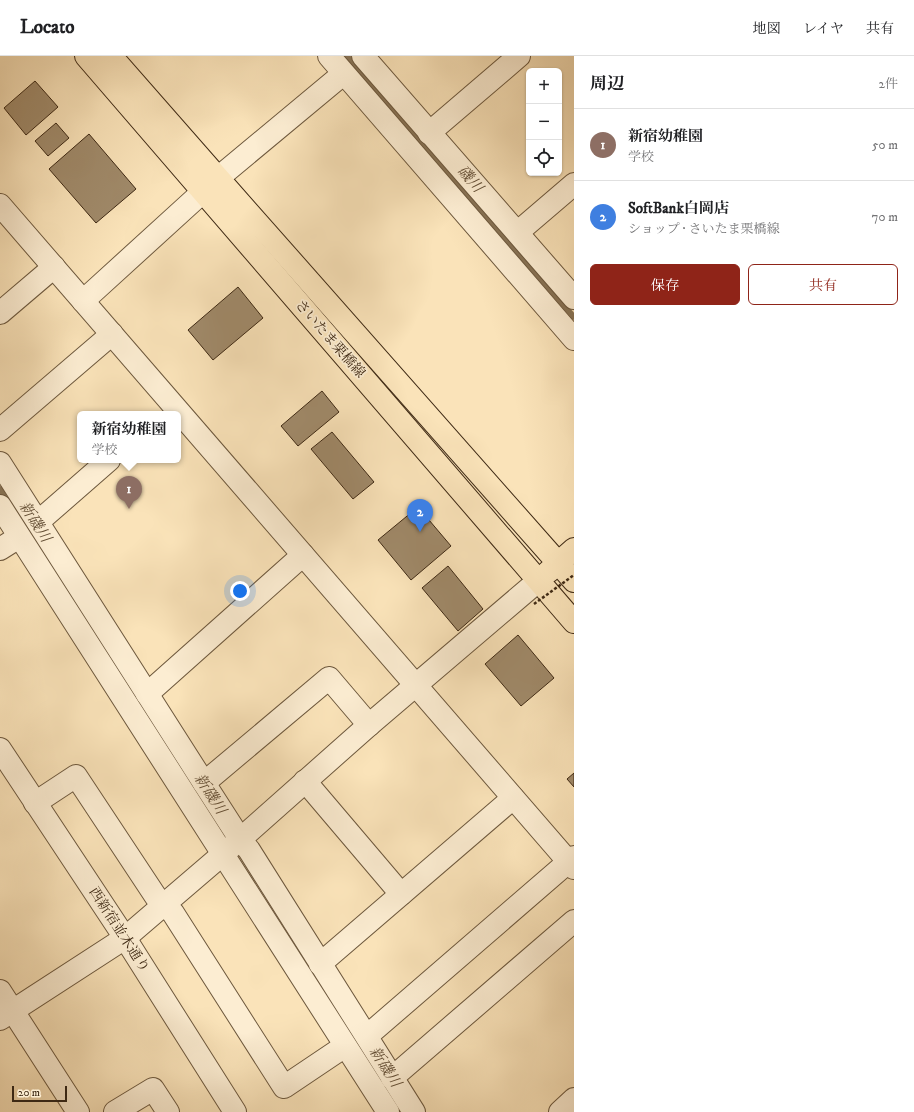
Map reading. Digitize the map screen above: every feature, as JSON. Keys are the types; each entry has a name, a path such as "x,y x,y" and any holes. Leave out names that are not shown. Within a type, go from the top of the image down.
{"main road":[{"name":"さいたま栗橋線","path":"86,56 569,562 574,581"},
{"name":"さいたま栗橋線","path":"111,56 210,185 574,622"},
{"path":"538,580 569,562"}],"street":[{"path":"329,56 574,339"},
{"path":"363,56 574,298"},
{"path":"429,133 519,56"},
{"path":"83,301 210,185 344,74"},
{"path":"518,232 574,184"},
{"path":"0,205 112,334 167,409"},
{"path":"0,313 54,267"},
{"path":"0,430 112,334"},
{"path":"181,424 303,556 513,798 572,862 367,1036"},
{"path":"0,463 204,783 232,847"},
{"path":"38,522 106,463"},
{"path":"0,506 19,537 232,847 345,1046 388,1112"},
{"path":"0,549 19,537"},
{"path":"147,694 303,556"},
{"path":"6,1015 126,938 232,847 369,725 538,580"},
{"path":"204,783 329,678 369,725"},
{"name":"西新宿並木通り","path":"0,749 126,938 235,1112"},
{"path":"35,803 76,776 156,897 173,913 284,1087 345,1046"},
{"path":"305,782 402,894"},
{"path":"320,964 513,798"},
{"path":"232,847 249,850 414,1112"},
{"path":"392,1078 574,921"},
{"path":"0,991 6,1015 78,1112"},
{"path":"116,1112 153,1089 168,1112"},
{"path":"560,1112 574,1099"}],"path":[{"path":"534,604 569,562"}],"building":[{"path":"35,81 58,107 26,135 4,108"},
{"path":"56,123 69,138 48,156 35,141"},
{"path":"89,134 136,189 96,223 49,169"},
{"path":"238,287 263,318 213,360 188,330"},
{"path":"322,391 339,412 298,446 281,426"},
{"path":"332,432 374,482 353,499 311,449"},
{"path":"418,507 451,546 411,580 378,540"},
{"path":"448,566 483,609 458,631 422,588"},
{"path":"518,635 554,678 521,706 485,664"},
{"path":"574,773 574,787 567,779"}],"waterway":[{"name":"磯川","path":"347,56 574,317"},
{"name":"新磯川","path":"0,489 8,503"},
{"name":"新磯川","path":"395,1104 400,1112"}],"place":[{"name":"新宿幼稚園","path":"129,509"},
{"name":"SoftBank白岡店","path":"420,532"}]}
